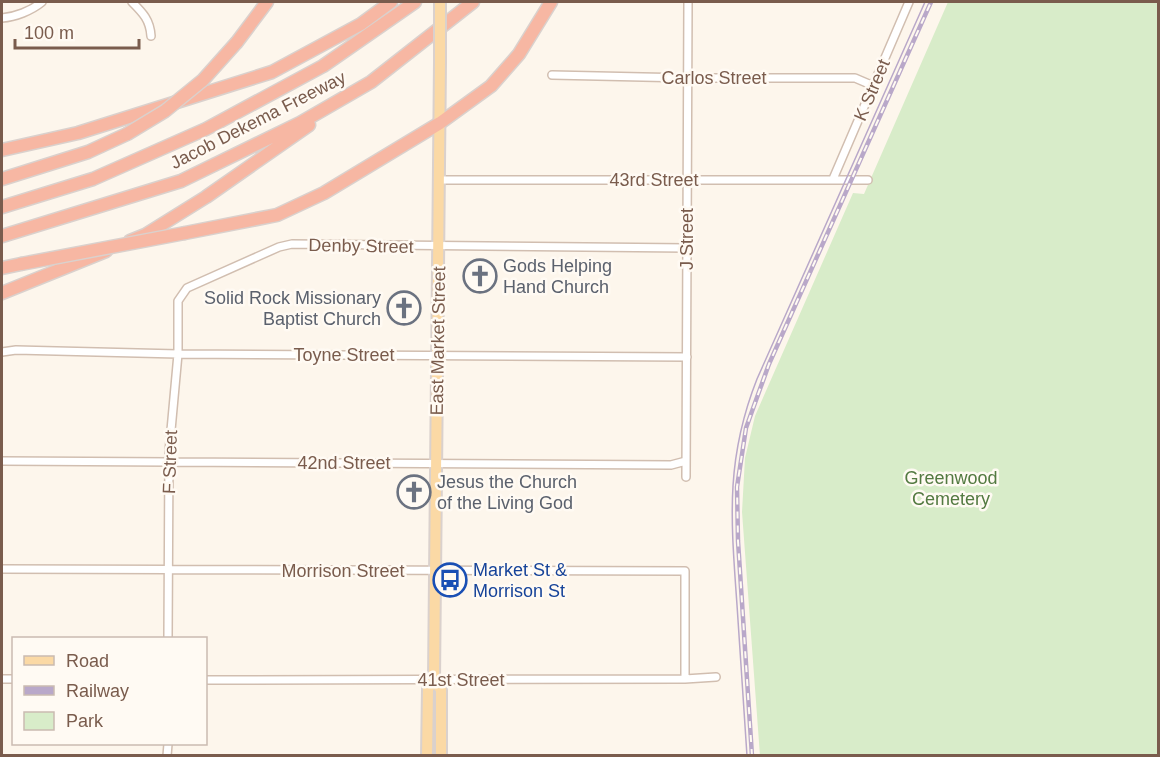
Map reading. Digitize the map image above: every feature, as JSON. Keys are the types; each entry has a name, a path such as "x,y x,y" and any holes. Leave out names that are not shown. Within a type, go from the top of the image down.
{"highway":[{"path":"2,179 88,152 127,134 165,111 203,80 237,42 267,2"},
{"path":"2,150 78,133 272,72 361,24 391,2"},
{"name":"Jacob Dekema Freeway","path":"2,207 93,179 206,129 323,66 415,2"},
{"name":"Jacob Dekema Freeway","path":"2,236 181,181 300,123 371,82 473,2"},
{"path":"2,268 277,215 324,193 440,123 491,86 519,54 551,2"},
{"path":"2,293 145,234 206,197 371,82"}],"main road":[{"name":"East Market Street","path":"427,756 428,689 434,680 440,2"},
{"name":"East Market Street","path":"434,680 441,690 441,756"}],"street":[{"path":"2,18 13,16 42,2"},
{"path":"132,2 145,14 152,36"},
{"name":"J Street","path":"686,477 688,2"},
{"name":"K Street","path":"833,179 909,2"},
{"name":"Carlos Street","path":"552,75 855,78 869,84 872,89"},
{"name":"43rd Street","path":"439,180 868,180"},
{"name":"Denby Street","path":"187,288 279,247 292,244 687,248"},
{"name":"F Street","path":"168,637 169,463 178,354 178,301 187,288"},
{"name":"Toyne Street","path":"2,352 16,350 178,354 687,357"},
{"name":"42nd Street","path":"2,461 671,465 686,461"},
{"name":"Morrison Street","path":"2,569 685,571 685,680"},
{"name":"41st Street","path":"207,680 685,680 716,677"}],"green space":[{"name":"Greenwood Cemetery","path":"948,2 1158,2 1158,755 760,756 742,512 745,458 755,416 853,193 864,194"}],"tram line":[{"path":"747,756 732,517 735,464 740,437 757,379 925,2"}],"railway":[{"path":"752,756 738,541 737,487 746,428 769,364 931,2"}],"place":[{"name":"Gods Helping Hand Church","path":"480,276"},
{"name":"Solid Rock Missionary Baptist Church","path":"404,308"},
{"name":"Jesus the Church of the Living God","path":"414,492"},
{"name":"Market St & Morrison St","path":"450,580"}]}
